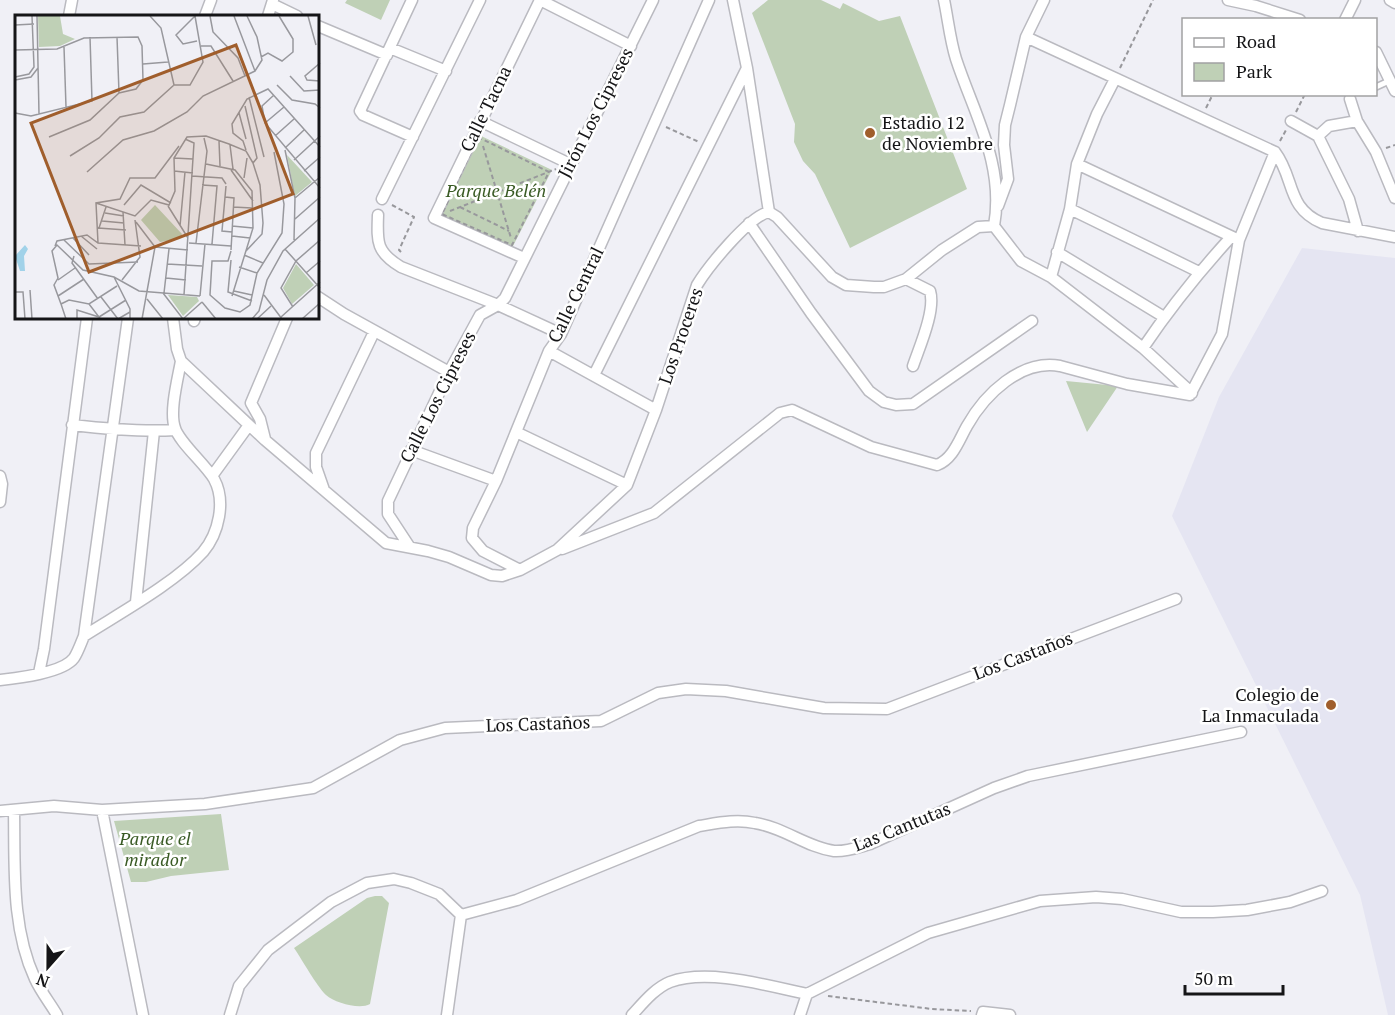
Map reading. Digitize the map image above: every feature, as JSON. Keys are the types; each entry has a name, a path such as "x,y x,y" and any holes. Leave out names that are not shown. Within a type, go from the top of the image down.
{"street":[{"path":"69,15 72,0"},
{"path":"205,15 211,0"},
{"path":"412,0 361,114 412,137"},
{"path":"382,199 480,0"},
{"path":"540,0 631,46"},
{"name":"Calle Tacna","path":"438,216 478,124 540,0"},
{"name":"Jirón Los Cipreses","path":"524,258 653,0"},
{"name":"Calle Central","path":"520,570 483,551 472,538 473,528 496,481 549,351 561,334 709,0"},
{"path":"732,0 747,68 769,212 777,217 832,277 846,285 884,287 906,279 942,250 978,227 994,226"},
{"path":"944,0 956,57 989,145 997,206"},
{"path":"1044,0 1026,37 1005,125 1004,145 1008,179 997,206 994,226 1021,261 1051,277 1143,348 1192,393"},
{"path":"1228,0 1294,18"},
{"path":"1346,18 1355,0"},
{"path":"1390,0 1395,3"},
{"path":"272,2 295,15"},
{"path":"320,27 446,71"},
{"path":"1026,37 1275,152 1300,210 1312,219 1322,224 1395,237"},
{"path":"1377,54 1392,86"},
{"path":"594,375 747,68"},
{"path":"1051,277 1070,208 1077,164 1097,114 1115,79"},
{"path":"1355,97 1358,121 1376,152 1395,198"},
{"path":"1291,121 1318,136 1348,199 1358,231"},
{"path":"1318,136 1329,126 1358,121"},
{"path":"478,124 570,164"},
{"path":"557,550 654,513 785,411 792,410 872,447 937,465 944,462 954,451 969,423 990,395 1022,372 1039,365 1060,366 1127,384 1186,396 1192,393 1222,334 1235,238 1275,152"},
{"path":"1077,164 1235,238"},
{"path":"1070,208 1199,272"},
{"name":"Los Proceres","path":"324,490 386,543 409,546 449,557 491,575 502,576 520,570 557,550 627,484 656,410 697,285 705,272 749,223 763,213 769,212"},
{"path":"378,215 377,236 381,250 387,258 401,267 498,305 561,334"},
{"path":"438,216 524,258"},
{"path":"749,223 811,314 869,391 884,402 896,405 913,404 1032,321"},
{"path":"1143,348 1199,272 1235,238"},
{"path":"1057,252 1164,317"},
{"name":"Calle Los Cipreses","path":"409,546 387,514 388,501 449,372 480,315 498,305 505,298 524,258"},
{"path":"906,279 930,291 932,296 927,323 914,366"},
{"path":"320,298 374,332 449,372"},
{"path":"39,674 87,320"},
{"path":"0,680 39,674 67,664 74,658 84,636 128,320"},
{"path":"173,320 177,349 181,360 265,440 324,490"},
{"path":"265,440 260,419 251,403 286,320"},
{"path":"324,490 316,467 316,453 374,332"},
{"path":"549,351 656,410"},
{"path":"84,636 181,572 210,542 218,520 220,497 212,476 175,430 174,405 181,360"},
{"path":"72,425 112,429 175,430"},
{"path":"212,476 249,425"},
{"path":"136,602 154,431"},
{"path":"516,432 627,484"},
{"path":"411,450 496,481"},
{"path":"0,502 1,482"},
{"name":"Los Castaños","path":"0,811 54,806 102,810 205,804 313,788 399,740 445,728 601,721 658,693 686,689 726,691 824,708 887,709 1176,599"},
{"name":"Las Cantutas","path":"461,915 517,900 699,825 731,821 756,823 834,851 851,850 870,844 994,788 1028,776 1241,732"},
{"path":"14,810 19,932 36,980 57,1015"},
{"path":"102,810 143,1015"},
{"path":"230,1015 239,986 268,950 331,902 367,883 394,879 439,894 461,915 447,1015"},
{"path":"632,1015 651,995 670,983 693,978 748,981 807,994 928,933 1040,901 1096,897 1122,899 1181,912 1213,912 1247,910 1290,902 1322,891"},
{"path":"800,1015 807,994"},
{"path":"982,1014 1010,1015"}],"lane":[{"path":"1377,87 1392,86"}],"path":[{"path":"1115,79 1153,0"},
{"path":"655,122 707,145"},
{"path":"478,124 512,245"},
{"path":"438,216 478,137 549,172"},
{"path":"438,216 570,164"},
{"path":"512,245 549,172"},
{"path":"382,199 414,217 399,250 406,257"},
{"path":"460,207 509,231"},
{"path":"438,216 512,245"},
{"path":"807,994 982,1014"}],"shaded area":[{"name":"Colegio de La Inmaculada","path":"1302,248 1395,258 1395,1015 1388,1015 1360,895 1172,516 1219,397"}],"green space":[{"path":"347,0 390,0 381,20 345,3"},
{"name":"Estadio 12 de Noviembre","path":"768,0 821,0 840,9 843,3 879,21 900,16 967,189 850,248 815,174 803,161 794,142 795,124 752,13"},
{"name":"Parque Belén","path":"477,134 552,170 512,248 440,215"},
{"path":"1066,381 1118,386 1087,432"},
{"name":"Parque el mirador","path":"221,814 229,870 171,876 146,882 131,882 114,821"},
{"path":"382,896 389,903 370,1004 354,1006 341,1003 322,991 294,948 367,898"}],"place":[{"name":"Estadio 12 de Noviembre","path":"870,133"},
{"name":"Colegio de La Inmaculada","path":"1331,705"}]}
